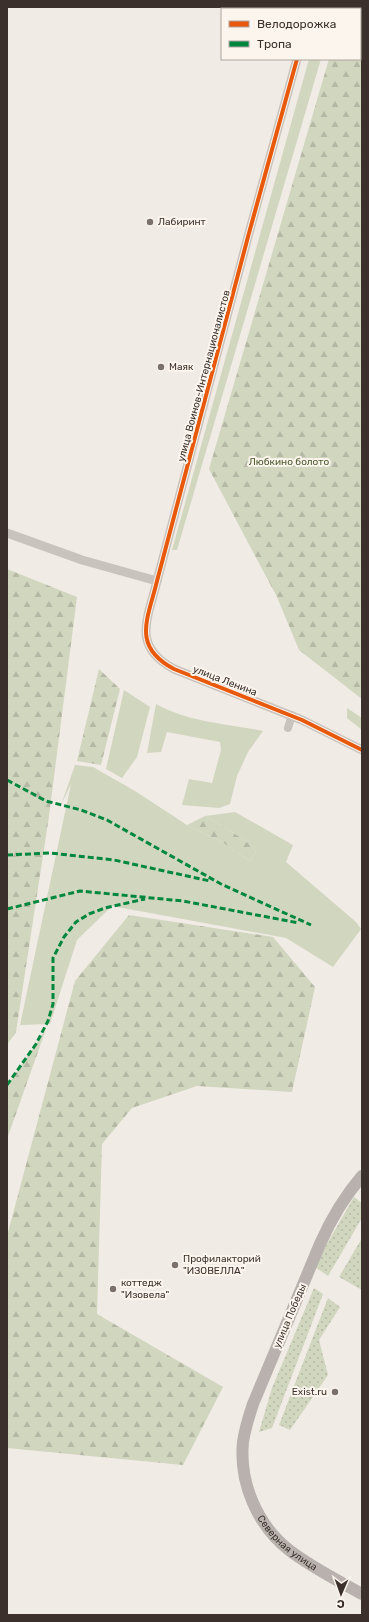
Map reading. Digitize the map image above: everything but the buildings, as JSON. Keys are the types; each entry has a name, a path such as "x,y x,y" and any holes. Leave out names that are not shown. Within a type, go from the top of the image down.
{"main road":[{"name":"улица Победы","path":"244,1466 243,1448 246,1423 263,1380 332,1218 362,1176"},
{"name":"Северная улица","path":"244,1466 252,1499 267,1528 289,1550 324,1573 362,1594"}],"street":[{"name":"улица Воинов-Интернационалистов","path":"157,581 297,60"},
{"path":"7,533 82,560 157,581"},
{"name":"улица Ленина","path":"157,581 147,621 146,635 148,646 158,660 182,673 292,715 362,750"},
{"path":"288,728 292,715"}],"green space":[{"name":"Любкино болото","path":"362,7 362,699 299,650 277,597 209,469 329,60 361,60 361,8 344,8"},
{"path":"309,60 321,60 177,550 172,550"},
{"path":"7,569 77,597 49,816 16,1032 7,1045"},
{"path":"99,669 120,689 101,765 77,761"},
{"path":"124,690 150,707 137,757 122,778 106,769"},
{"path":"156,704 181,715 195,719 263,731 248,752 237,776 230,804 219,808 182,805 189,779 212,783 221,750 220,742 167,732 161,752 147,753"},
{"path":"347,708 362,718 362,730 347,718"},
{"path":"75,765 93,767 135,791 187,825 222,842 250,861 256,851 245,840 205,816 235,812 293,845 286,862 356,922 361,929 333,967 286,938 112,906 77,940 50,1024 20,1025 71,784 61,805"},
{"path":"205,816 245,840 256,851 250,861 222,842 187,825"},
{"path":"129,915 273,937 315,987 292,1092 197,1086 132,1108 102,1144 97,1314 223,1387 183,1465 7,1448 7,1236 75,981"},
{"path":"46,1029 7,1139 7,1086"},
{"path":"354,1197 362,1203 362,1218 328,1276 315,1267"},
{"path":"362,1238 362,1290 339,1277"},
{"path":"314,1288 323,1294 272,1428 259,1432 272,1388"},
{"path":"328,1298 340,1307 319,1340 328,1375 290,1430 279,1425"}],"marked path":[{"path":"7,780 46,801 81,810 107,820 221,884 311,925"},
{"path":"7,855 50,853 114,860 210,881"},
{"path":"7,909 80,891 183,901 299,923"},
{"path":"7,1085 36,1044 48,1021 53,1004 53,958 64,937 76,922 89,914 105,908 145,899"}],"cycle path":[{"path":"297,60 249,233 147,619 146,631 147,641 152,651 161,660 174,669 302,720 362,750"}],"place":[{"name":"Лабиринт","path":"150,222"},
{"name":"Маяк","path":"161,367"},
{"name":"Профилакторий \"ИЗОВЕЛЛА\"","path":"175,1265"},
{"name":"коттедж \"Изовела\"","path":"113,1289"},
{"name":"Exist.ru","path":"335,1392"}]}
